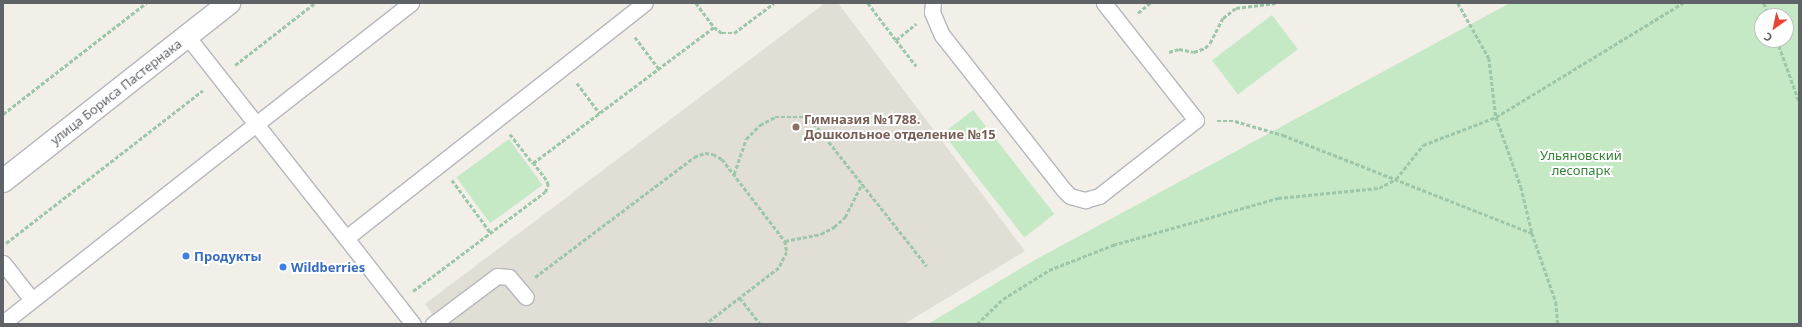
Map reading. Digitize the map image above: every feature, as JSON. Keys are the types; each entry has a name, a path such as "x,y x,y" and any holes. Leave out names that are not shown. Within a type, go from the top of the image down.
{"street":[{"name":"улица Бориса Пастернака","path":"3,181 230,3"}],"lane":[{"path":"3,323 411,3"},
{"path":"346,238 645,3"},
{"path":"933,8 942,35 1064,190 1078,199 1099,196 1196,120 1104,3"},
{"path":"187,36 413,324"},
{"path":"3,262 32,300"},
{"path":"432,324 497,276 509,277 523,293"}],"path":[{"path":"3,114 146,3"},
{"path":"3,245 315,3"},
{"path":"696,3 714,27 722,33 734,33 774,3"},
{"path":"868,3 916,66"},
{"path":"1152,65 1175,49 1194,52 1205,48 1210,43 1223,18 1236,8 1276,3"},
{"path":"1458,3 1489,58 1496,117 1521,187 1532,233 1556,302 1558,324"},
{"path":"977,324 1003,299 1049,270 1113,245 1278,198 1379,188 1396,178 1423,145 1496,117 1683,3"},
{"path":"896,40 933,8"},
{"path":"622,21 659,69"},
{"path":"533,163 714,27"},
{"path":"1780,48 1799,101"},
{"path":"564,66 600,113"},
{"path":"734,175 746,139 760,125 775,117 790,115 804,117 814,123 927,266"},
{"path":"397,304 491,233 547,188 546,180 499,118"},
{"path":"1196,120 1235,121 1283,135 1396,178 1532,233"},
{"path":"523,293 694,157 705,153 713,154 722,160 785,241 787,252 779,268 706,324"},
{"path":"440,164 491,233"},
{"path":"785,241 821,234 834,227 845,217 862,184"},
{"path":"740,298 760,324"}],"shaded area":[{"name":"Гимназия №1788. Дошкольное отделение №15","path":"825,3 838,3 1025,251 904,324 440,324 425,304"}],"green space":[{"name":"Ульяновский лесопарк","path":"1510,3 1799,3 1799,324 928,324 1033,261"},
{"path":"1272,15 1298,49 1238,94 1212,60"},
{"path":"973,110 1054,214 1024,237 943,133"},
{"path":"509,139 543,185 490,223 456,177"}],"place":[{"name":"Гимназия №1788. Дошкольное отделение №15","path":"796,127"},
{"name":"Продукты","path":"186,256"},
{"name":"Wildberries","path":"283,267"}]}
